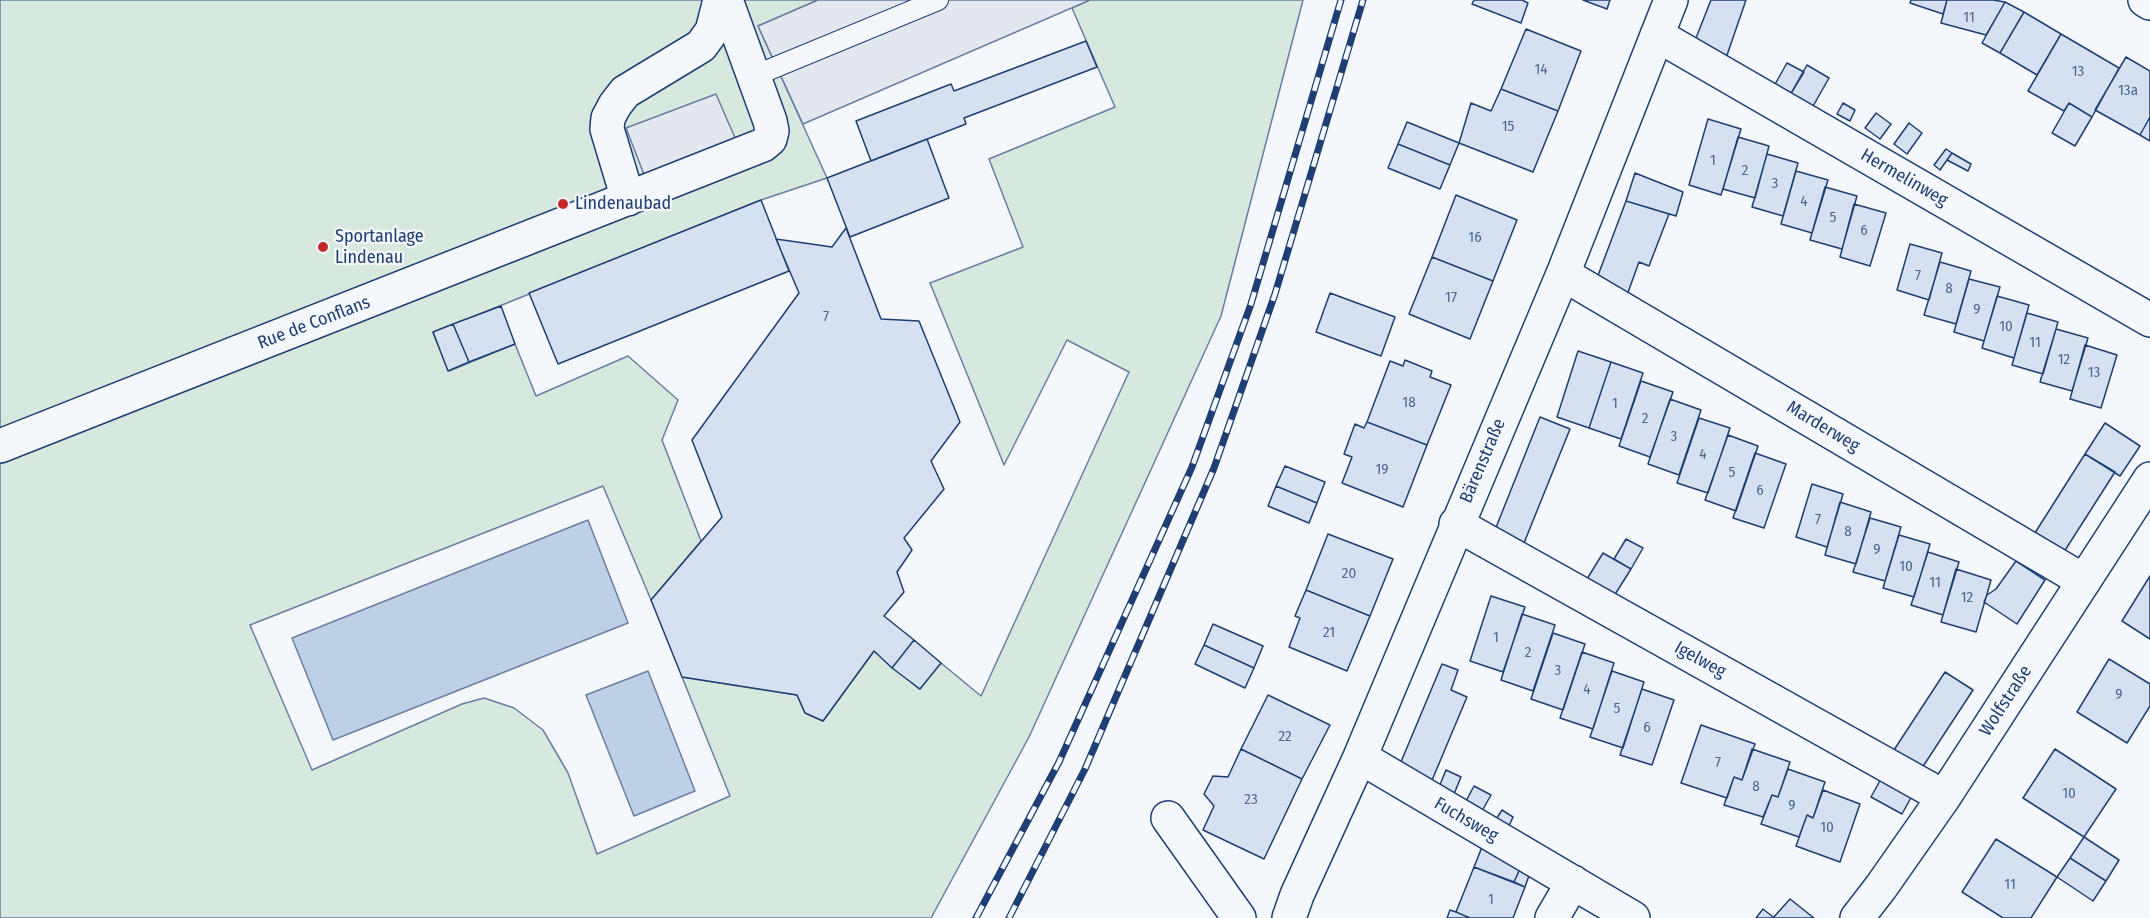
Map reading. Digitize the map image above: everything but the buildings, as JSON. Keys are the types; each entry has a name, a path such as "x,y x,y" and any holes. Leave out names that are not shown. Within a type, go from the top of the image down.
{"street":[{"path":"628,199 607,129 608,117 625,92 701,46 712,31 720,0"},
{"name":"Rue de Conflans","path":"0,446 763,145 770,139 772,131 770,121 726,0"},
{"name":"Bärenstraße","path":"1288,918 1360,757 1563,274 1671,0"},
{"path":"2145,0 2150,3"},
{"name":"Hermelinweg","path":"1657,35 2150,320"},
{"name":"Marderweg","path":"1563,274 2084,581"},
{"name":"Wolfstraße","path":"1857,918 1944,797 2150,479"},
{"name":"Igelweg","path":"1456,524 1944,797"},
{"name":"Fuchsweg","path":"1360,757 1633,918"},
{"path":"1168,818 1239,918"},
{"path":"1552,918 1573,882"}],"lane":[{"path":"754,76 938,0"}],"shaded area":[{"path":"0,0 818,0 758,26 827,178 761,200 433,333 449,371 515,344 536,396 628,356 678,400 662,440 701,541 651,600 603,486 250,625 312,770 462,704 484,698 514,708 543,730 568,773 597,854 730,796 682,677 797,695 805,713 823,721 874,651 919,689 941,663 981,696 1129,372 1067,340 1004,465 930,283 1023,247 989,159 1115,107 1072,8 1090,0 1303,0 1221,316 1029,737 931,918 0,918"},
{"path":"818,0 1090,0 803,124 758,26"},
{"path":"716,94 742,154 650,190 626,128"}],"water":[{"path":"588,520 628,623 333,740 292,638"},
{"path":"648,671 695,791 634,816 586,695"}],"railway":[{"path":"976,918 1059,762 1192,467 1251,304 1341,0"},
{"path":"1009,918 1085,769 1214,468 1275,294 1363,0"}],"place":[{"name":"Lindenaubad","path":"563,204"},
{"name":"Sportanlage Lindenau","path":"323,247"}]}
